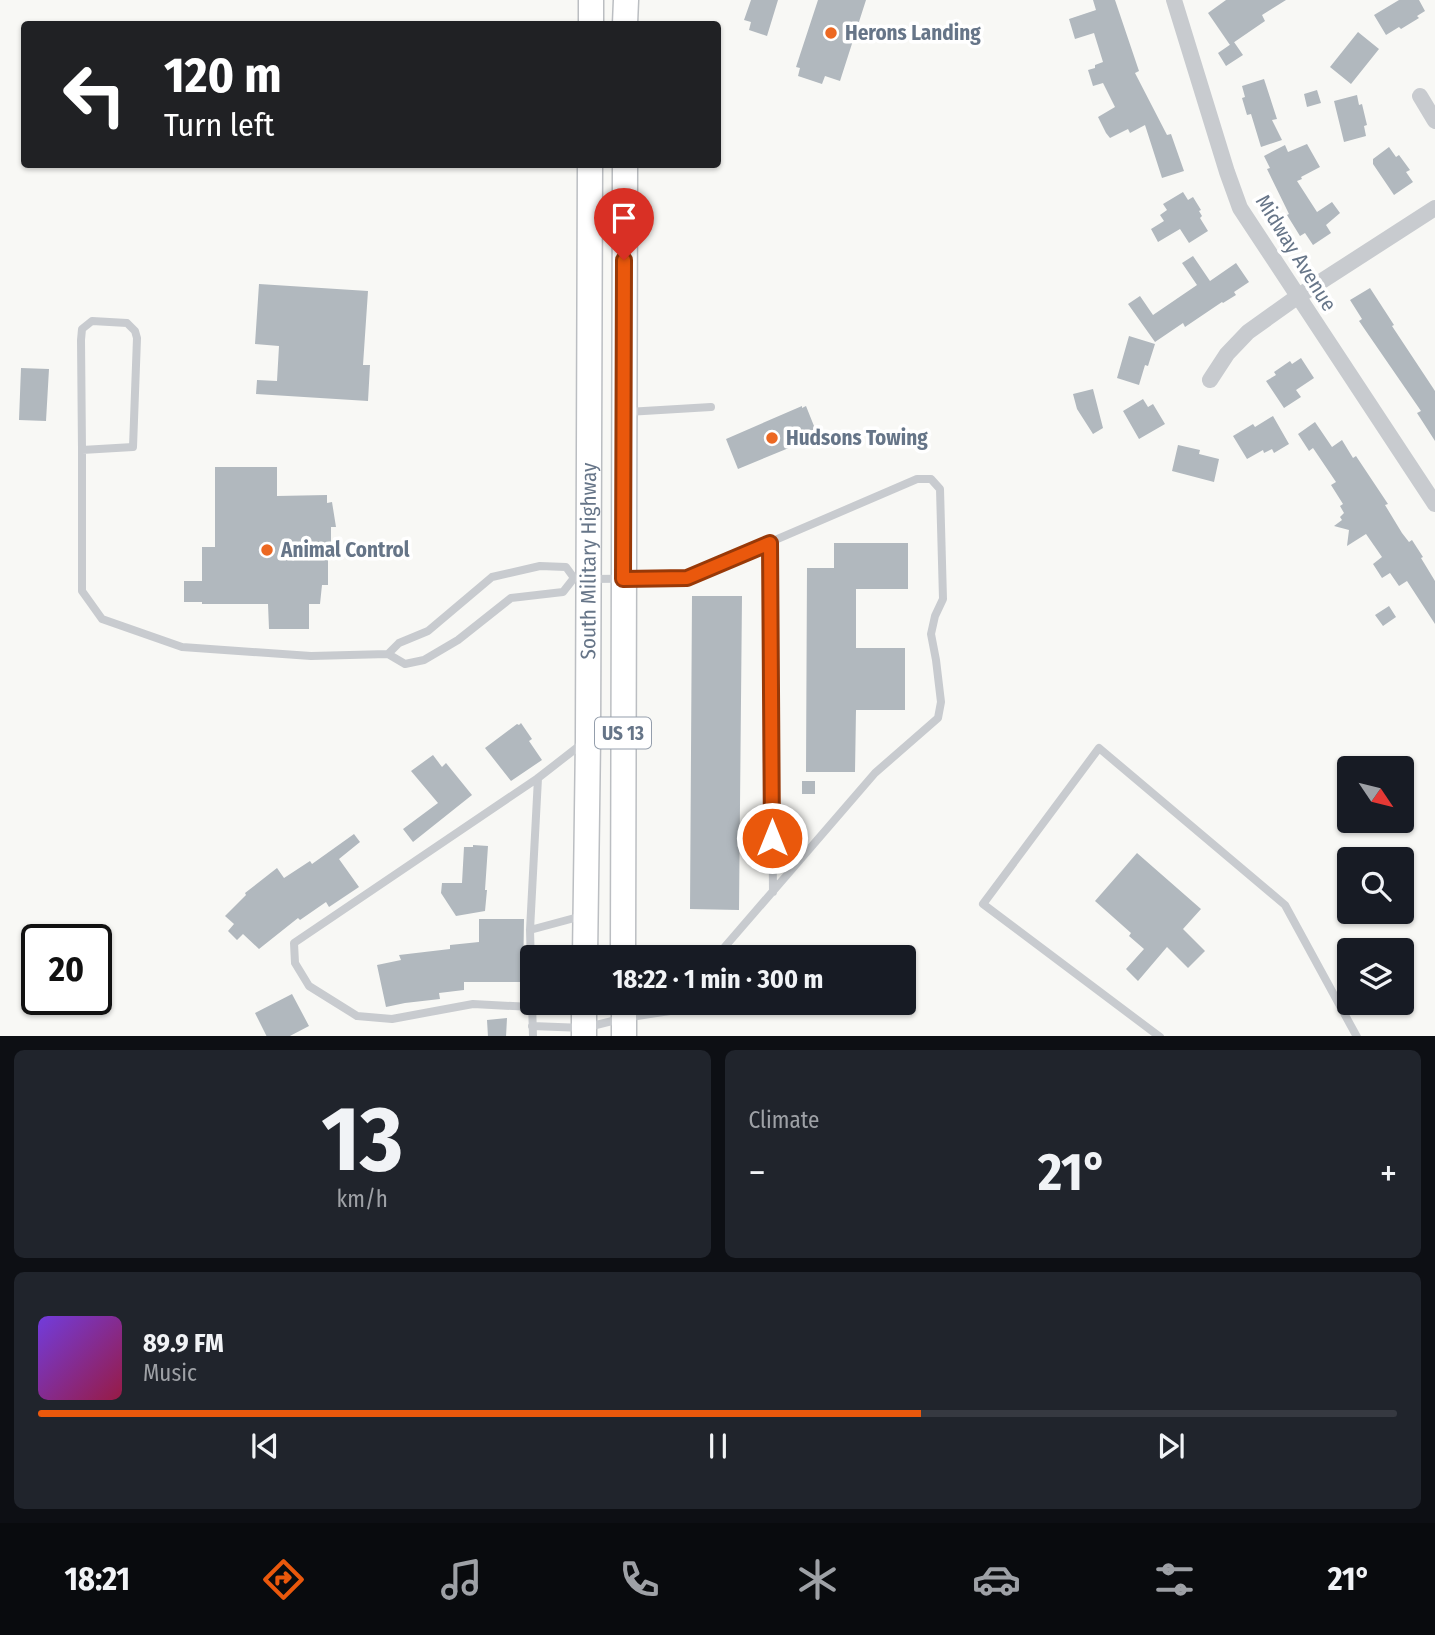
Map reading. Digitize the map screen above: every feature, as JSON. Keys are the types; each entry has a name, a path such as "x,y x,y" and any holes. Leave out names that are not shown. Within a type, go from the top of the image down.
{"main road":[{"path":"591,0 591,21"},
{"path":"625,0 625,21"},
{"name":"South Military Highway","path":"585,945 588,739 581,579 590,168"},
{"name":"South Military Highway","path":"623,945 625,168"},
{"path":"584,1015 584,1034"}],"street":[{"name":"Midway Avenue","path":"1174,0 1240,208 1435,504"},
{"path":"1420,96 1435,121"},
{"path":"1210,380 1227,354 1248,332 1435,208"}],"lane":[{"path":"82,450 132,447 137,338 135,331 127,323 92,321 82,329 80,340 82,591 102,619 182,647 311,656 388,654 405,664 424,660 458,640 512,598 563,592 581,579 687,578 917,479 931,479 940,489 943,599 931,634 941,702 937,718 875,773 727,945"},
{"path":"624,412 711,407"},
{"path":"770,543 773,892"},
{"path":"388,654 400,643 428,631 492,578 540,566 566,567 581,579"},
{"path":"520,1006 473,1004 392,1020 357,1016 309,986 295,963 294,943 538,778 588,739"},
{"path":"1159,1036 983,904 1099,748 1285,905 1356,1036"},
{"path":"530,945 538,778"},
{"path":"530,930 585,915"},
{"path":"532,1015 533,1036"},
{"path":"532,1026 584,1034 624,1019 647,1015"}],"building":[{"path":"751,0 778,0 767,36 749,30 751,22 744,20"},
{"name":"Herons Landing","path":"818,0 866,0 840,81 825,76 822,84 798,76 800,68 796,67"},
{"path":"1093,0 1115,0 1139,71 1135,73 1167,135 1171,134 1184,171 1162,178 1145,125 1130,133 1128,129 1110,138 1106,133 1098,117 1115,107 1103,83 1093,86 1088,70 1103,62 1094,33 1075,39 1069,19 1096,10"},
{"path":"1226,0 1286,0 1262,15 1265,21 1230,45 1208,13"},
{"path":"1399,0 1419,0 1425,11 1417,16 1419,18 1386,35 1374,15"},
{"path":"1358,32 1379,49 1351,84 1330,67"},
{"path":"1234,42 1243,55 1226,66 1218,53"},
{"path":"1264,79 1277,119 1272,120 1282,140 1261,147 1251,114 1247,115 1242,86"},
{"path":"1317,90 1321,103 1307,107 1304,94"},
{"path":"1357,95 1367,125 1364,126 1366,136 1344,142 1334,101"},
{"path":"1307,144 1320,167 1297,181 1317,212 1332,202 1340,213 1326,225 1331,233 1313,245 1305,233 1300,236 1287,215 1289,214 1267,169 1270,168 1264,156 1285,145 1288,152"},
{"path":"1389,147 1410,170 1406,172 1413,182 1394,195 1373,164 1373,159"},
{"path":"1183,192 1188,200 1193,197 1208,231 1189,243 1180,229 1158,242 1151,229 1164,221 1160,215 1167,210 1163,204"},
{"path":"1193,256 1210,281 1236,263 1249,282 1234,292 1236,295 1185,327 1183,323 1155,342 1128,304 1140,296 1153,315 1197,285 1182,263"},
{"path":"259,284 368,291 363,365 370,365 368,401 256,394 257,380 277,381 279,346 255,344"},
{"path":"1370,288 1435,391 1435,441 1417,413 1421,411 1359,321 1362,319 1350,300"},
{"path":"1129,336 1155,344 1139,385 1117,378"},
{"path":"1301,358 1314,378 1296,390 1301,397 1284,408 1266,381 1290,361 1292,364"},
{"path":"21,368 49,369 46,421 19,420"},
{"path":"1093,389 1103,428 1093,434 1077,409 1073,394"},
{"path":"1143,399 1148,407 1153,404 1165,424 1139,439 1123,411"},
{"name":"Hudsons Towing","path":"806,406 818,436 738,469 726,439"},
{"path":"1273,416 1289,444 1274,453 1272,449 1264,453 1263,450 1247,459 1233,436"},
{"path":"1315,422 1332,447 1342,440 1353,458 1356,456 1388,504 1385,505 1402,533 1409,542 1412,540 1423,557 1421,558 1435,581 1435,624 1407,581 1399,586 1390,573 1382,578 1373,564 1382,557 1366,534 1347,546 1349,530 1334,526 1342,520 1340,517 1344,513 1340,506 1343,504 1331,485 1336,482 1313,448 1309,451 1298,434"},
{"path":"1178,445 1200,450 1199,454 1219,459 1214,482 1172,471"},
{"name":"Animal Control","path":"215,467 277,467 277,496 327,495 327,503 332,502 336,527 331,527 328,585 322,585 320,604 309,604 309,629 269,629 268,604 184,602 184,581 202,581 202,547 215,547"},
{"path":"834,543 908,543 908,589 856,589 856,648 905,648 905,710 856,710 855,772 806,772 807,568 834,568"},
{"path":"692,596 742,596 739,910 690,909"},
{"path":"1389,606 1396,617 1383,626 1375,615"},
{"path":"521,723 542,760 511,781 485,748"},
{"path":"433,755 442,767 446,763 472,795 413,842 403,829 438,803 411,771"},
{"path":"802,781 815,781 815,794 802,794"},
{"path":"354,834 360,842 339,859 359,887 329,907 326,902 300,920 298,918 259,949 243,934 237,940 228,931 234,924 225,916 245,893 277,868 284,878 310,861 312,864"},
{"path":"488,846 485,911 456,916 441,893 442,883 462,883 464,847"},
{"path":"1137,853 1201,909 1183,929 1205,951 1188,968 1167,947 1138,981 1126,969 1144,949 1129,936 1131,933 1095,901"},
{"path":"479,919 524,919 524,945 520,945 520,982 464,982 464,990 439,993 440,999 386,1007 377,965 401,960 399,955 450,949 450,945 479,942"},
{"path":"292,994 309,1026 290,1036 266,1036 255,1013"},
{"path":"507,1018 506,1036 488,1036 487,1020"}],"place":[{"name":"Herons Landing","path":"831,33"},
{"name":"Hudsons Towing","path":"772,438"},
{"name":"Animal Control","path":"267,550"}],"route":[{"path":"624,260 623,579 687,578 770,543 772,838"}]}
